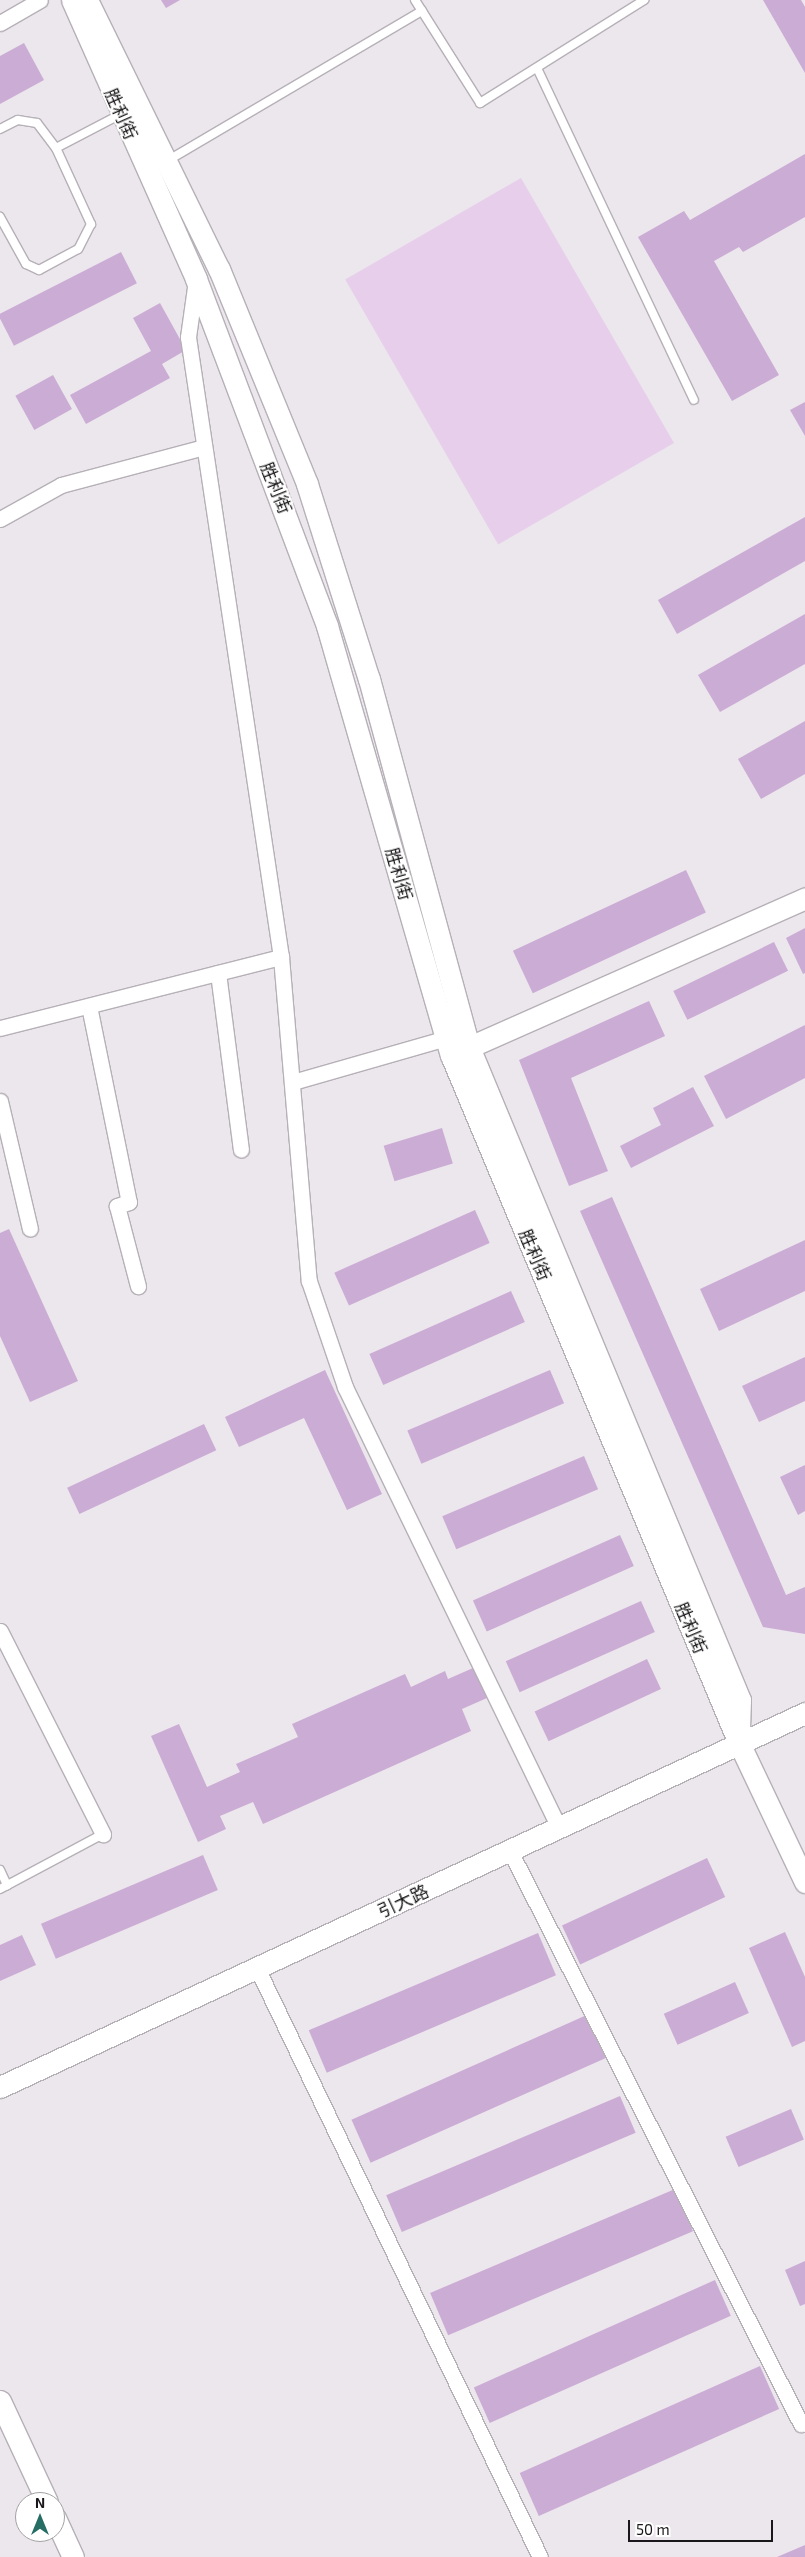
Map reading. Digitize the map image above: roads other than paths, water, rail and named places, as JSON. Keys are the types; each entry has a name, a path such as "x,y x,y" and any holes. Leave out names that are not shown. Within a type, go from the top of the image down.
{"street":[{"path":"0,24 40,0"},
{"name":"胜利街","path":"72,0 121,114 196,279 327,626 455,1047 740,1700 739,1744 805,1882"},
{"name":"胜利街","path":"87,0 219,269 307,484 370,679 455,1047"},
{"path":"196,279 188,337 282,957 309,1281 345,1387 559,1828"},
{"path":"0,519 61,485 204,447"},
{"path":"293,1082 455,1047 805,898"},
{"path":"0,1028 282,957"},
{"path":"218,973 241,1150"},
{"path":"89,1006 129,1202 118,1206 138,1286"},
{"path":"0,1101 30,1228"},
{"path":"0,1631 103,1834"},
{"name":"引大路","path":"0,2087 805,1713"},
{"path":"510,1851 800,2424"},
{"path":"257,1968 540,2557"},
{"path":"0,2401 43,2492"},
{"path":"65,2540 73,2557"}],"lane":[{"path":"415,0 480,104 644,0"},
{"path":"167,161 422,11"},
{"path":"537,68 694,400"},
{"path":"56,148 121,114"},
{"path":"0,129 18,120 38,123 56,148 91,224 78,249 39,270 26,264 0,217"},
{"path":"0,1870 4,1887 103,1834"}]}
